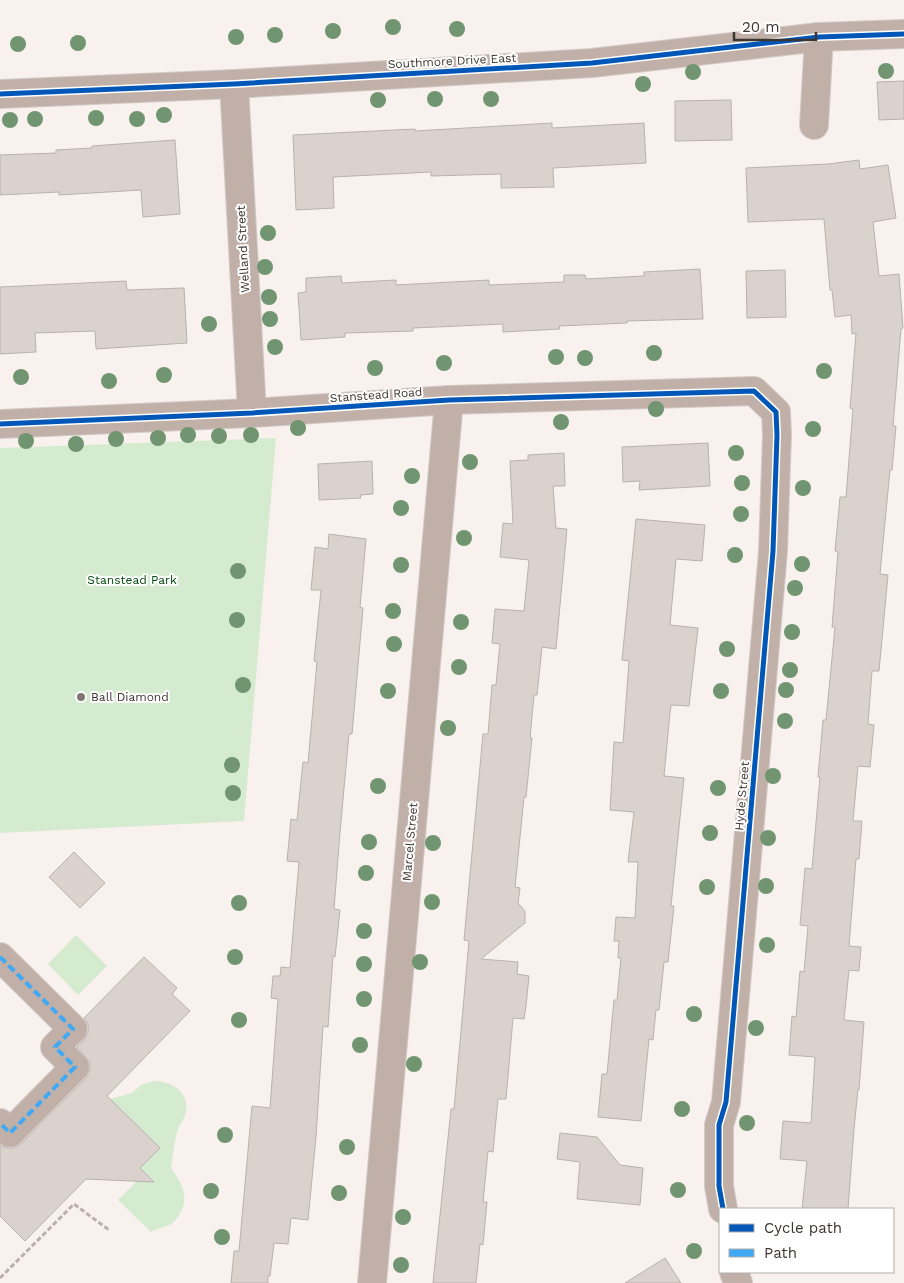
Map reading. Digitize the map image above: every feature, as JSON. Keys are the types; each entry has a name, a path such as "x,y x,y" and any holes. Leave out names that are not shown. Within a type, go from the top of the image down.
{"street":[{"name":"Southmore Drive East","path":"0,94 234,84 592,63 819,37 904,34"},
{"path":"814,125 819,37"},
{"name":"Welland Street","path":"234,84 252,414"},
{"name":"Stanstead Road","path":"0,424 252,414 449,400 754,391"},
{"name":"Hyde Street","path":"723,1208 720,1186 719,1125 726,1102 774,542 776,412 754,391"},
{"name":"Marcel Street","path":"372,1283 449,400"},
{"path":"0,957 73,1029 55,1047 75,1067 10,1133 0,1123"}],"path":[{"path":"0,1278 74,1204 109,1230"}],"green space":[{"name":"Stanstead Park","path":"276,438 244,821 0,833 0,448"},
{"path":"76,935 107,966 78,995 48,964"},
{"path":"153,1081 166,1083 177,1088 184,1097 186,1104 184,1118 175,1138 171,1168 183,1190 183,1208 175,1221 151,1232 118,1200 145,1173 140,1168 160,1148 110,1099 132,1093 141,1085"}],"building":[{"path":"904,81 904,119 879,120 877,82"},
{"path":"731,100 732,140 675,141 675,101"},
{"path":"552,123 552,128 644,123 646,163 553,168 554,187 501,188 501,174 431,176 431,172 333,177 334,208 296,210 293,135 415,129 415,131"},
{"path":"175,140 180,214 143,217 141,190 59,195 59,192 0,195 0,155 56,153 56,150 92,148 92,146"},
{"path":"859,160 860,169 888,165 896,218 873,222 879,276 899,274 903,328 901,329 893,426 896,426 892,470 890,470 880,574 888,575 879,671 872,671 868,724 874,725 870,767 858,766 853,821 862,821 859,859 856,859 849,946 861,947 859,971 849,970 844,1020 864,1022 848,1208 802,1208 807,1161 780,1159 783,1121 811,1123 815,1057 789,1055 792,1016 796,1017 800,971 804,972 808,926 800,925 805,868 812,869 823,720 826,720 835,627 832,627 838,552 835,551 840,497 846,497 853,409 850,408 856,333 852,334 851,315 835,317 832,290 830,290 824,219 748,222 746,168 828,164"},
{"path":"700,269 703,319 627,321 627,323 559,326 560,329 503,332 503,324 413,328 413,331 345,333 345,337 301,340 298,293 306,292 306,278 341,276 342,283 396,280 396,285 489,280 489,285 564,282 564,275 585,275 586,279 644,276 644,272"},
{"path":"785,270 786,317 747,318 746,271"},
{"path":"126,281 127,290 184,288 187,343 96,349 95,331 35,333 36,352 0,354 0,287"},
{"path":"708,443 710,486 639,490 640,481 623,482 622,447"},
{"path":"564,453 565,486 553,486 556,528 567,529 556,649 542,647 537,695 534,695 530,738 532,738 515,887 520,888 518,903 525,911 525,923 481,959 518,962 517,974 529,976 524,1019 513,1018 506,1099 498,1099 493,1152 488,1151 483,1202 487,1202 483,1245 480,1244 476,1283 433,1283 451,1109 454,1109 469,941 464,940 483,734 488,734 492,685 496,685 500,644 492,643 495,609 524,611 529,560 500,557 503,523 513,524 510,461 528,460 528,455"},
{"path":"372,461 373,494 360,495 361,498 319,500 318,464"},
{"path":"636,519 705,525 702,561 676,559 670,625 698,628 689,706 671,705 670,713 664,776 684,778 671,906 674,906 668,962 664,962 659,1010 656,1010 653,1040 649,1039 641,1121 598,1117 602,1074 607,1074 614,1000 617,1000 621,958 618,958 619,941 614,941 616,917 635,918 638,862 628,862 634,812 610,810 614,742 623,743 629,661 622,660"},
{"path":"329,534 366,539 360,607 363,608 352,734 349,734 334,909 340,910 335,957 333,956 328,1027 323,1026 316,1137 308,1220 291,1218 288,1244 274,1243 268,1283 231,1283 234,1251 239,1251 252,1106 270,1108 278,999 271,998 273,976 280,976 281,967 290,968 299,862 287,861 291,819 297,820 303,762 308,763 317,662 314,661 321,590 311,590 315,547 328,549"},
{"path":"74,852 105,883 80,908 49,877"},
{"path":"144,957 177,988 172,994 190,1011 107,1096 160,1148 140,1168 154,1182 86,1179 25,1241 0,1216 0,1145 6,1148 14,1148 21,1144 86,1078 90,1070 90,1062 77,1047 88,1033 88,1024 84,1018"},
{"path":"560,1133 597,1137 620,1165 643,1168 640,1205 577,1199 580,1162 557,1159"},
{"path":"665,1258 681,1283 625,1283"}],"marked path":[{"path":"0,957 73,1029 55,1047 75,1067 10,1133 0,1123"}],"cycle path":[{"path":"0,94 234,84 592,63 819,37 904,34"},
{"path":"0,424 252,413 449,400 754,391 776,412 773,551 726,1102 719,1125 719,1186 723,1208"}],"place":[{"name":"Ball Diamond","path":"81,697"}]}
